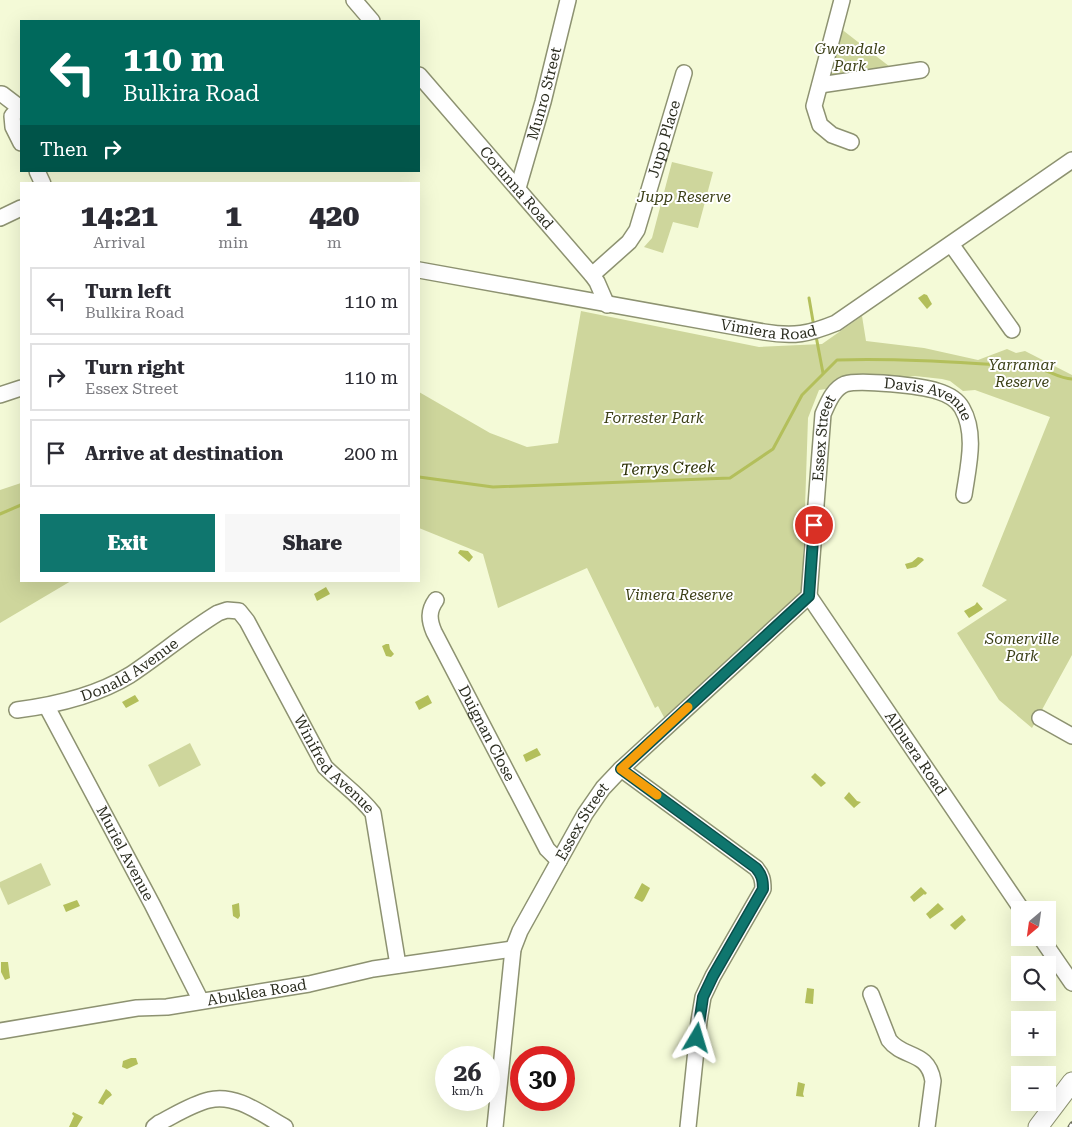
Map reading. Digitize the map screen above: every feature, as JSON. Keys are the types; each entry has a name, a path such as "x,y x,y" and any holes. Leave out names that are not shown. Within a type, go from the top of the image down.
{"main road":[{"path":"1038,1127 1072,1082"}],"street":[{"path":"354,0 371,20"},
{"name":"Munro Street","path":"518,188 543,102 568,0"},
{"path":"842,0 814,106 820,124 832,135 851,142"},
{"path":"820,85 920,70"},
{"name":"Jupp Place","path":"592,275 629,242 637,230 684,73"},
{"name":"Corunna Road","path":"420,76 592,275 607,305"},
{"path":"0,94 20,107 12,116 12,127 20,140"},
{"name":"Vimiera Road","path":"420,270 787,336 806,333 836,323 1072,160"},
{"path":"0,218 20,208"},
{"path":"951,244 1012,330"},
{"name":"Davis Avenue","path":"838,388 846,384 880,383 937,390 951,397 961,406 971,432 964,495"},
{"path":"0,395 20,388"},
{"name":"Essex Street","path":"495,1127 513,949 520,931 589,808 603,788 621,769 809,596 823,414 829,400 838,388"},
{"name":"Albuera Road","path":"809,596 1016,901"},
{"name":"Duignan Close","path":"436,600 430,612 430,621 434,632 548,848 559,861"},
{"name":"Donald Avenue","path":"17,710 47,706 111,685 130,675 218,613 234,610"},
{"name":"Winifred Avenue","path":"234,610 238,611 247,621 325,766 340,783 363,800 373,814 398,965"},
{"name":"Muriel Avenue","path":"47,706 201,1001"},
{"path":"1040,718 1072,736"},
{"path":"621,769 756,868 761,874 763,881 763,889 703,997 688,1127"},
{"path":"1047,946 1072,983"},
{"name":"Abuklea Road","path":"0,1031 136,1008 167,1007 309,984 373,969 513,949"},
{"path":"871,994 889,1040 893,1045 922,1059 932,1073 933,1081 927,1127"},
{"path":"154,1127 202,1102 222,1098 244,1104 285,1127"}],"green space":[{"name":"Gwendale Park","path":"840,28 894,70 828,78"},
{"name":"Jupp Reserve","path":"672,162 713,172 698,228 673,222 663,253 644,247 652,238"},
{"path":"581,311 759,347 822,344 862,316 866,341 924,348 978,360 1007,349 1016,353 1025,351 1072,375 1072,655 1032,728 999,700 957,633 1007,600 982,586 1050,417 975,390 963,391 950,381 942,379 915,376 819,390 808,418 802,598 666,721 658,706 655,708 587,568 498,608 483,554 420,528 420,393 490,433 527,447 558,443"},
{"path":"20,483 20,582 69,582 0,623 0,490"},
{"path":"190,743 201,765 159,787 148,765"},
{"path":"41,863 51,885 8,905 0,887 0,882"}],"shaded area":[{"path":"924,294 927,295 932,304 927,309 918,298"},
{"path":"460,550 468,551 473,557 469,562 458,553"},
{"path":"918,557 924,560 916,567 907,569 905,564 912,562"},
{"path":"326,587 330,594 317,601 314,594"},
{"path":"977,602 983,609 969,618 964,611"},
{"path":"389,644 394,654 391,657 386,656 382,646"},
{"path":"135,695 139,701 126,708 122,702"},
{"path":"428,695 432,703 419,710 415,702"},
{"path":"537,748 541,755 526,762 523,755"},
{"path":"815,773 826,783 821,787 811,777"},
{"path":"849,792 857,801 861,802 854,808 844,798"},
{"path":"642,883 650,888 642,902 634,898"},
{"path":"921,887 927,893 914,902 910,897"},
{"path":"77,900 80,906 66,912 63,905"},
{"path":"239,903 240,916 238,919 233,916 232,905"},
{"path":"938,903 944,909 930,919 926,914"},
{"path":"962,915 966,920 955,930 950,925"},
{"path":"1,962 8,962 10,978 5,980 1,972"},
{"path":"807,988 814,989 813,1004 805,1003"},
{"path":"136,1058 138,1064 127,1069 122,1067 123,1061"},
{"path":"798,1082 805,1084 804,1097 796,1096"},
{"path":"106,1089 112,1095 103,1105 98,1103"},
{"path":"73,1112 83,1117 77,1127 69,1127 74,1116"}],"waterway":[{"path":"809,298 814,327"},
{"path":"816,336 823,373"},
{"name":"Terrys Creek","path":"420,477 493,487 730,478 773,449 802,395 837,360 910,360 1032,367 1072,379"},
{"name":"Terrys Creek","path":"0,514 20,505"}],"slow traffic":[{"path":"657,795 621,769 688,707"}],"route":[{"path":"697,1038 703,997 763,889 763,881 761,874 756,868 621,769 809,596 814,525"}],"park label":[{"name":"Yarramar Reserve","path":"1022,374"},
{"name":"Forrester Park","path":"654,418"},
{"name":"Vimera Reserve","path":"679,595"},
{"name":"Somerville Park","path":"1022,648"}]}
